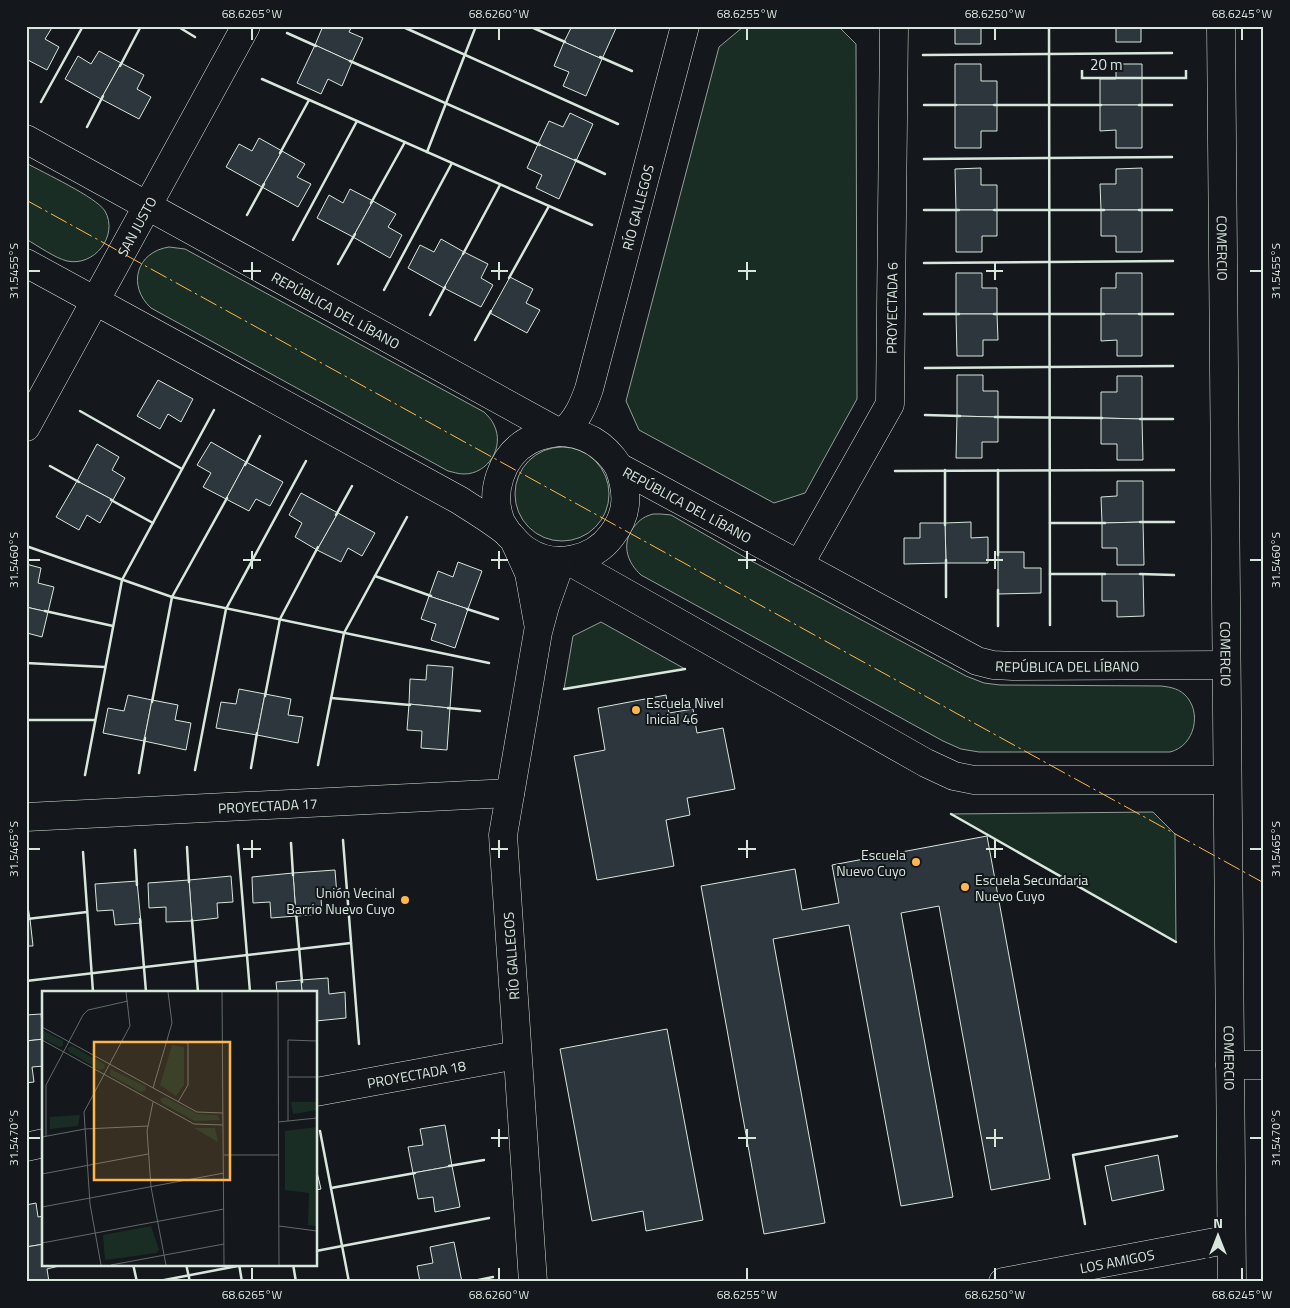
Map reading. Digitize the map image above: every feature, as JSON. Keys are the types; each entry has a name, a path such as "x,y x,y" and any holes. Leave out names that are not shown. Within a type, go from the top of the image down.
{"street":[{"name":"SAN JUSTO","path":"26,427 246,26"},
{"name":"RÍO GALLEGOS","path":"538,632 529,573 502,522 496,491 506,462 516,450 528,441 543,434 560,432 574,421 589,389 685,26"},
{"name":"PROYECTADA 6","path":"799,565 890,404 894,26"},
{"name":"COMERCIO","path":"1221,26 1232,1282"},
{"name":"REPÚBLICA DEL LÍBANO","path":"26,139 560,432 591,438 611,457 799,565 977,661 993,665 1014,666 1226,665"},
{"path":"26,263 459,500 483,515 527,551 544,558 565,561 926,763 954,776 974,780 1227,780"},
{"name":"RÍO GALLEGOS","path":"533,1282 503,835 538,632 545,606 565,561 598,550 619,526 624,512 626,497 624,481 593,419 589,389"},
{"name":"PROYECTADA 17","path":"26,817 510,793"},
{"name":"PROYECTADA 18","path":"318,1092 517,1055"},
{"path":"1230,1065 1264,1066"},
{"path":"26,1147 42,1143"},
{"name":"LOS AMIGOS","path":"1003,1282 1231,1239"}],"green space":[{"path":"838,26 856,44 857,399 805,493 774,503 639,430 626,401 719,47 743,27"},
{"path":"26,163 81,192 100,205 105,211 109,230 101,248 95,254 77,262 67,261 52,255 26,239"},
{"path":"169,247 185,249 484,412 492,421 497,433 496,450 492,458 487,464 473,473 462,474 448,471 151,308 139,290 137,280 139,271 142,263 149,256 158,250"},
{"path":"562,447 580,451 595,461 605,476 609,494 605,512 595,527 580,537 562,541 544,537 529,527 519,512 515,494 519,476 529,461 544,451"},
{"path":"653,514 671,515 746,558 966,676 984,683 1000,685 1170,687 1184,694 1190,701 1195,718 1194,727 1185,743 1170,752 979,752 961,749 943,741 641,575 630,560 627,549 628,537 635,525 643,518"},
{"path":"601,622 685,669 564,689 573,636"},
{"path":"1153,812 1175,834 1176,942 951,814"}],"building":[{"path":"26,26 53,26 45,39 59,47 47,70 26,59"},
{"path":"323,26 352,26 349,32 363,38 352,62 315,45"},
{"path":"572,26 617,26 602,59 564,42"},
{"path":"955,26 996,27 981,27 981,44 955,44"},
{"path":"1100,26 1141,26 1141,42 1116,42 1116,27"},
{"path":"564,42 602,59 586,96 563,86 569,72 554,66"},
{"path":"315,45 352,62 342,86 328,79 321,94 297,83"},
{"path":"99,51 121,63 101,99 65,79 78,56 91,64"},
{"path":"121,63 144,75 137,89 151,97 139,119 101,99"},
{"path":"955,64 981,64 981,81 997,81 997,105 955,105"},
{"path":"1116,64 1142,64 1142,105 1100,105 1100,79 1116,79"},
{"path":"955,105 997,105 997,131 981,131 981,148 955,148"},
{"path":"1100,105 1142,105 1142,148 1116,148 1116,130 1100,131"},
{"path":"570,113 593,124 576,161 538,144 549,121 563,127"},
{"path":"259,138 282,151 262,187 226,167 239,144 252,151"},
{"path":"538,144 576,161 559,199 536,188 542,175 527,168"},
{"path":"282,151 305,164 297,177 311,184 298,207 262,187"},
{"path":"981,168 981,185 997,185 997,210 956,210 955,169"},
{"path":"1142,168 1142,210 1101,210 1100,184 1116,184 1116,169"},
{"path":"350,189 373,201 353,237 317,218 329,195 343,203"},
{"path":"373,201 396,214 388,227 402,235 390,258 353,237"},
{"path":"956,210 997,210 997,236 982,236 982,252 956,252"},
{"path":"1101,210 1142,210 1142,252 1116,252 1116,236 1101,236"},
{"path":"441,239 464,252 444,288 408,268 420,245 434,252"},
{"path":"464,252 488,264 481,278 493,285 481,307 444,288"},
{"path":"956,273 982,273 982,288 997,288 997,314 956,314"},
{"path":"1116,273 1142,273 1142,314 1101,314 1101,288 1116,288"},
{"path":"510,277 533,289 526,303 540,310 527,333 490,313"},
{"path":"956,314 997,314 998,340 983,340 983,356 957,356"},
{"path":"1101,314 1142,314 1142,356 1117,356 1117,340 1101,341"},
{"path":"957,375 983,375 983,391 998,391 998,417 957,416"},
{"path":"1117,376 1142,376 1142,419 1101,418 1101,392 1117,392"},
{"path":"158,380 193,399 181,422 168,414 160,429 137,416"},
{"path":"957,416 998,417 998,442 982,442 982,458 956,458"},
{"path":"1101,418 1142,419 1143,460 1117,460 1117,444 1101,444"},
{"path":"211,442 246,462 226,499 203,487 211,473 197,465"},
{"path":"97,444 119,457 112,470 125,478 113,500 77,481"},
{"path":"246,462 283,482 270,506 256,499 249,511 226,499"},
{"path":"77,481 113,500 100,523 87,515 79,530 56,517"},
{"path":"1117,481 1143,481 1143,522 1102,523 1101,497 1117,496"},
{"path":"301,493 338,513 317,550 295,537 302,523 289,515"},
{"path":"338,513 375,533 362,556 348,548 341,562 317,550"},
{"path":"971,522 971,538 988,537 988,563 946,563 945,523"},
{"path":"1143,522 1144,565 1117,565 1117,548 1102,548 1102,523"},
{"path":"920,523 945,523 946,563 904,564 904,538 920,538"},
{"path":"998,552 1024,552 1024,568 1041,568 1041,593 998,594"},
{"path":"458,562 482,571 468,609 429,596 438,571 453,577"},
{"path":"26,564 41,568 38,583 54,587 48,612 26,607"},
{"path":"1102,574 1143,574 1144,616 1117,617 1117,601 1102,601"},
{"path":"429,596 468,609 455,648 431,640 436,624 421,619"},
{"path":"26,607 48,612 42,637 27,633 26,638"},
{"path":"427,665 453,667 450,708 409,704 410,679 426,680"},
{"path":"239,689 265,694 257,735 216,728 221,702 236,704"},
{"path":"265,694 291,699 288,715 303,717 298,743 257,735"},
{"path":"128,695 152,700 144,741 103,733 108,708 124,711"},
{"path":"666,695 669,713 693,709 697,733 723,728 735,789 687,798 690,815 666,820 674,866 597,880 574,756 605,750 598,708"},
{"path":"152,700 178,705 175,720 191,723 186,750 144,741"},
{"path":"409,704 450,708 447,750 421,748 422,731 407,730"},
{"path":"987,836 1050,1179 991,1190 939,906 901,913 953,1197 901,1206 849,925 773,939 825,1223 764,1234 701,886 795,869 802,910 839,903 832,865"},
{"path":"335,870 337,896 321,898 322,914 296,916 293,873"},
{"path":"293,873 296,916 271,918 270,902 253,903 252,877"},
{"path":"231,876 233,902 217,903 218,918 192,921 189,880"},
{"path":"189,880 192,921 166,922 166,907 149,908 148,883"},
{"path":"137,881 141,923 115,925 113,910 97,911 95,884"},
{"path":"26,894 30,919 26,919"},
{"path":"26,919 30,919 33,946 26,946"},
{"path":"328,978 329,994 345,992 346,1018 318,1021 318,991 302,991 301,980"},
{"path":"301,980 302,991 277,991 276,982"},
{"path":"41,1014 42,1039 26,1041 26,1015"},
{"path":"667,1029 703,1220 646,1231 643,1211 592,1221 560,1049"},
{"path":"42,1039 42,1066 32,1067 34,1082 26,1083 26,1041"},
{"path":"445,1125 452,1166 413,1173 408,1147 423,1145 420,1129"},
{"path":"1158,1155 1164,1190 1112,1201 1105,1166"},
{"path":"452,1166 460,1207 435,1212 433,1197 418,1199 413,1173"},
{"path":"318,1176 321,1189 318,1190"},
{"path":"36,1203 38,1217 42,1216 42,1244 26,1247 26,1205"},
{"path":"454,1242 462,1282 420,1282 417,1266 433,1263 430,1247"},
{"path":"42,1244 42,1266 59,1266 47,1269 49,1282 26,1282 26,1247"}],"wall":[{"path":"41,102 83,26"},
{"path":"120,66 141,26"},
{"path":"177,26 195,37"},
{"path":"401,26 618,124"},
{"path":"427,152 476,26"},
{"path":"529,26 565,42"},
{"path":"1049,26 1050,625"},
{"path":"287,33 316,46"},
{"path":"923,55 1172,53"},
{"path":"600,57 632,71"},
{"path":"350,61 540,145"},
{"path":"262,79 592,225"},
{"path":"87,127 103,96"},
{"path":"280,153 309,100"},
{"path":"924,105 956,105"},
{"path":"994,105 1101,105"},
{"path":"1139,105 1172,105"},
{"path":"293,240 357,121"},
{"path":"371,203 405,142"},
{"path":"924,159 1172,157"},
{"path":"575,160 605,174"},
{"path":"384,290 452,163"},
{"path":"247,215 264,184"},
{"path":"463,254 500,185"},
{"path":"509,278 549,206"},
{"path":"924,210 959,210"},
{"path":"994,210 1104,210"},
{"path":"1139,210 1172,210"},
{"path":"338,264 355,234"},
{"path":"924,263 1173,261"},
{"path":"430,315 445,287"},
{"path":"475,340 491,311"},
{"path":"924,314 959,314"},
{"path":"994,314 1104,314"},
{"path":"1139,314 1173,314"},
{"path":"925,368 1173,366"},
{"path":"85,775 122,580 214,410"},
{"path":"80,411 182,469"},
{"path":"925,415 960,416"},
{"path":"995,417 1102,418"},
{"path":"1140,419 1173,419"},
{"path":"245,465 260,436"},
{"path":"195,770 226,609 306,461"},
{"path":"50,466 79,482"},
{"path":"945,470 945,525"},
{"path":"998,470 998,555"},
{"path":"895,471 1174,470"},
{"path":"336,515 352,486"},
{"path":"152,702 172,597 227,498"},
{"path":"111,500 153,523"},
{"path":"318,765 344,633 407,517"},
{"path":"1140,522 1174,522"},
{"path":"1050,523 1105,523"},
{"path":"26,546 172,597 489,663"},
{"path":"265,696 280,619 318,547"},
{"path":"946,560 946,597"},
{"path":"1050,574 1105,574"},
{"path":"1140,574 1174,575"},
{"path":"375,576 431,596"},
{"path":"998,590 998,626"},
{"path":"467,609 498,619"},
{"path":"45,611 113,626"},
{"path":"26,663 105,667"},
{"path":"564,689 685,669"},
{"path":"331,698 410,705"},
{"path":"448,708 480,711"},
{"path":"26,720 95,720"},
{"path":"251,768 257,733"},
{"path":"139,773 145,738"},
{"path":"951,814 1176,942"},
{"path":"343,840 359,1044"},
{"path":"291,843 293,875"},
{"path":"238,845 250,991"},
{"path":"187,847 189,882"},
{"path":"135,850 137,885"},
{"path":"83,852 93,991"},
{"path":"27,919 87,912"},
{"path":"296,912 302,982"},
{"path":"140,919 146,991"},
{"path":"192,920 198,991"},
{"path":"26,981 351,943"},
{"path":"320,1131 349,1282"},
{"path":"1085,1224 1073,1155 1177,1136"},
{"path":"449,1166 484,1160"},
{"path":"331,1188 415,1173"},
{"path":"318,1251 489,1218"},
{"path":"133,1266 137,1282"},
{"path":"186,1266 190,1282"},
{"path":"154,1282 238,1266"},
{"path":"239,1266 242,1282"},
{"path":"293,1266 296,1282"},
{"path":"469,1282 493,1277"}],"power":[{"path":"26,200 1264,883"}],"place":[{"name":"Escuela Nivel Inicial 46","path":"636,710"},
{"name":"Escuela Nuevo Cuyo","path":"916,862"},
{"name":"Escuela Secundaria Nuevo Cuyo","path":"965,887"},
{"name":"Unión Vecinal Barrio Nuevo Cuyo","path":"405,900"}]}
